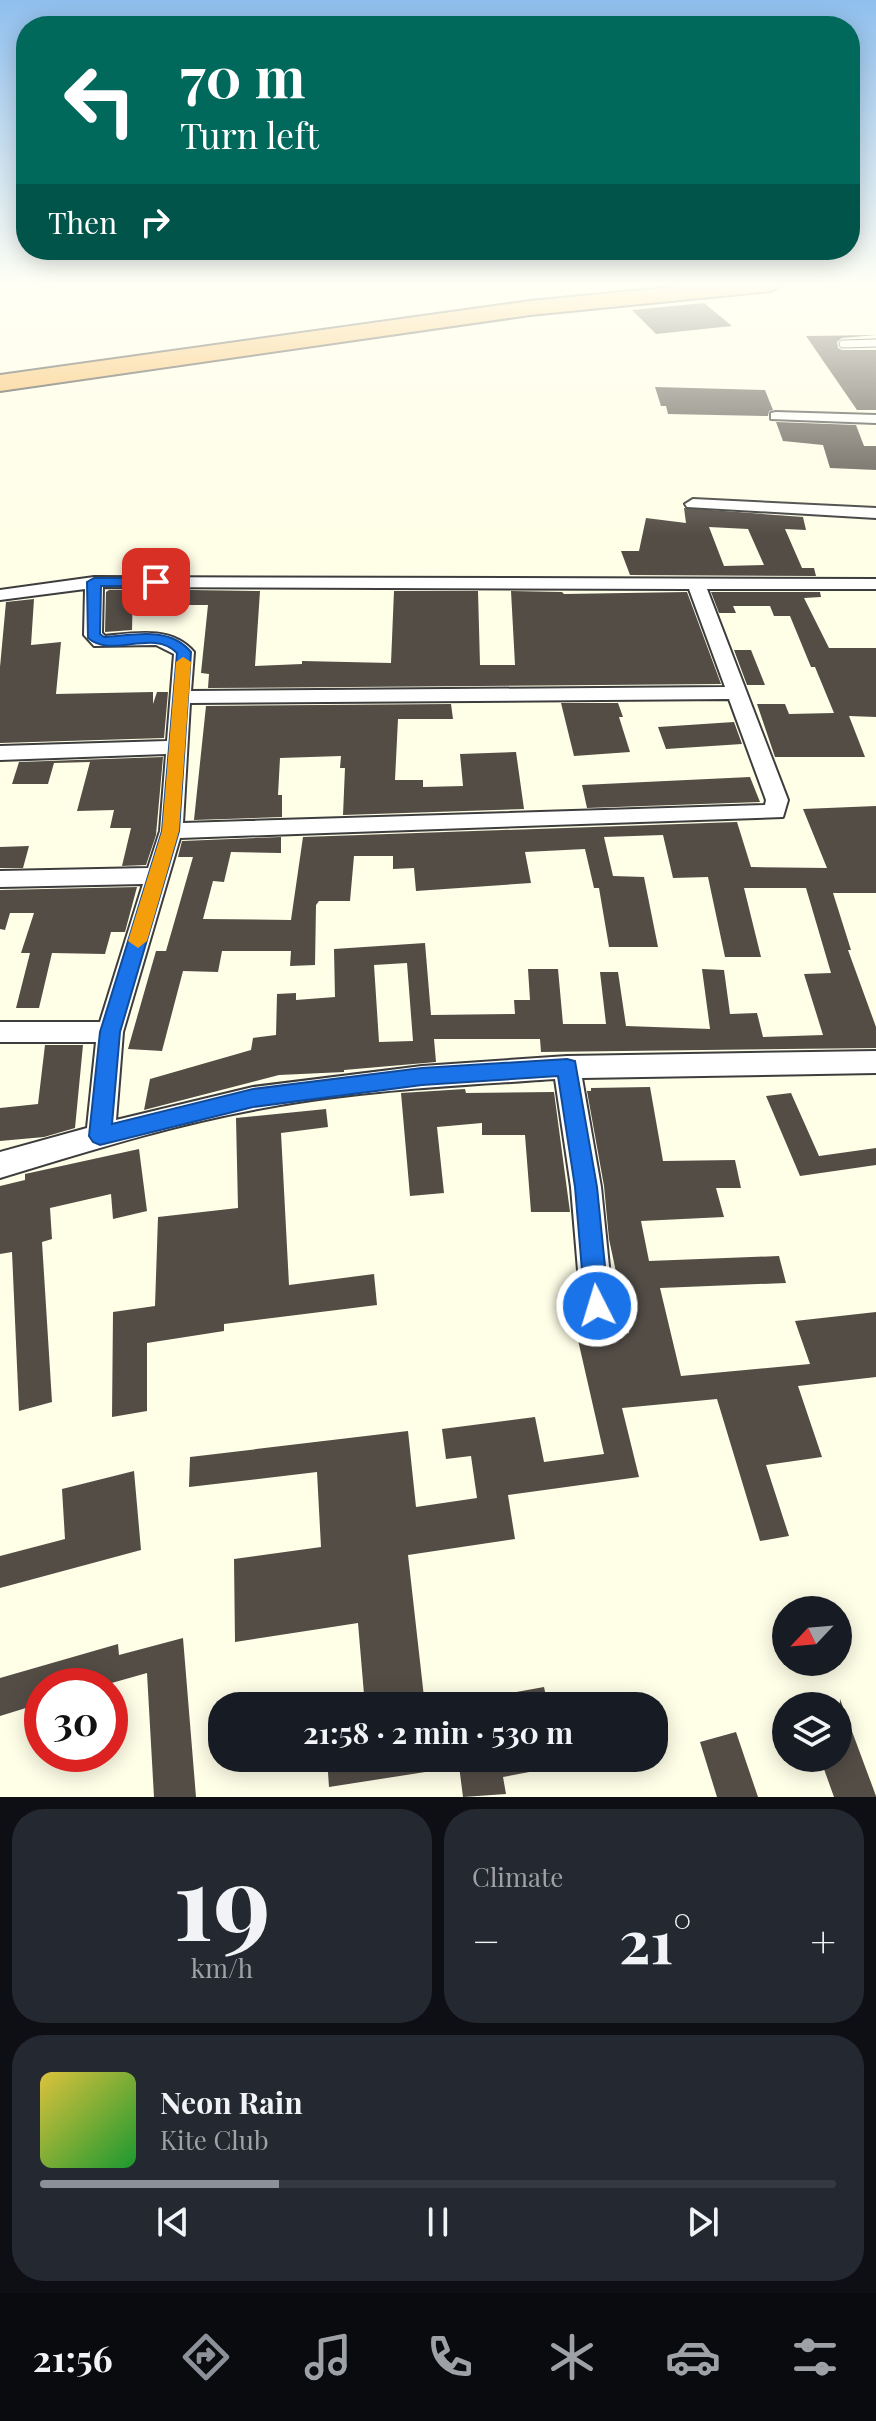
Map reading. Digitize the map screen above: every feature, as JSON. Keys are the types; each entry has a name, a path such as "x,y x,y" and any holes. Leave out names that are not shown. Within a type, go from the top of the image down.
{"highway":[{"path":"0,373 38,368"},
{"path":"0,383 107,368"}],"street":[{"path":"776,416 876,419"},
{"path":"693,504 876,513"},
{"path":"94,582 93,635 101,642 158,638 177,644 184,652 171,831 110,1032 100,1136"},
{"path":"0,595 94,582 876,584"},
{"path":"171,831 775,812 777,800 696,584"},
{"path":"181,697 737,693"},
{"path":"0,753 177,747"},
{"path":"0,879 158,876"},
{"path":"0,1032 110,1032"},
{"path":"0,1165 100,1136 253,1098 422,1077 567,1067 876,1062"},
{"path":"567,1067 586,1187 597,1306"}],"building":[{"path":"828,368 876,368 876,410 857,410"},
{"path":"655,387 765,390 773,410 769,411 768,416 668,414 666,406 661,406"},
{"path":"776,422 856,425 864,446 876,446 876,470 830,468 823,445 783,441"},
{"path":"684,508 803,517 806,530 785,529 802,568 814,568 816,576 630,575 621,551 639,551 646,518 686,523","holes":["709,527 748,529 764,565 724,566"]},
{"path":"133,590 132,630 105,632 106,592"},
{"path":"190,590 260,591 255,666 302,664 302,661 391,663 394,591 478,591 480,665 515,665 511,591 564,594 687,592 721,684 208,688 209,674 201,673 208,605 185,605"},
{"path":"711,592 820,592 821,597 804,598 829,648 876,648 876,717 849,716 865,757 775,757 757,704 785,704 789,714 834,713 790,616 774,616 770,606 733,606 736,613 719,613"},
{"path":"34,599 31,645 61,642 56,694 153,692 153,704 157,692 168,692 164,738 0,743 0,667 6,602"},
{"path":"734,650 751,650 765,685 747,685"},
{"path":"561,703 618,703 630,752 574,756"},
{"path":"451,704 453,719 398,719 395,780 423,780 423,787 463,786 460,754 516,752 524,809 343,815 345,768 340,768 341,756 280,758 278,795 282,795 282,817 194,820 206,706"},
{"path":"734,722 742,744 666,749 658,727"},
{"path":"163,757 156,835 146,865 122,866 131,828 110,828 114,810 77,811 90,762 54,763 48,784 12,784 19,762"},
{"path":"750,777 760,802 587,808 582,785"},
{"path":"876,806 876,893 833,893 851,950 848,950 876,1027 876,1048 541,1052 540,1039 434,1039 436,1062 279,1075 144,1110 150,1079 251,1050 253,1038 276,1035 277,994 296,993 296,1000 335,997 334,949 425,943 431,1015 515,1014 514,1000 530,1000 528,969 558,969 563,1024 606,1024 600,972 618,972 626,1026 710,1029 702,969 724,970 730,1014 757,1013 763,1037 823,1035 804,974 831,973 806,888 744,888 761,957 725,957 708,877 673,878 663,835 604,837 613,876 644,877 658,947 609,947 599,888 594,888 585,849 525,852 531,883 416,891 414,868 393,869 393,856 354,856 350,901 319,901 316,905 315,965 290,966 291,951 222,951 218,972 183,971 162,1051 128,1049 156,951 166,951 193,857 178,857 182,841 281,837 281,853 231,852 224,882 213,881 203,919 291,920 303,837 737,822 751,867 827,868 803,809","holes":["407,963 413,1041 379,1042 374,965"]},
{"path":"29,846 23,868 0,868 0,847"},
{"path":"137,887 125,932 111,932 105,954 52,953 39,1008 16,1008 30,953 21,953 34,913 10,913 5,930 0,929 0,890"},
{"path":"45,1045 83,1045 75,1128 44,1137 0,1141 0,1108 38,1104"},
{"path":"650,1087 663,1161 735,1160 741,1188 716,1188 724,1217 641,1221 649,1261 779,1256 786,1283 660,1288 681,1376 810,1364 795,1321 876,1312 876,1377 798,1386 822,1457 766,1465 789,1536 760,1541 717,1399 622,1408 639,1477 508,1495 515,1539 408,1555 423,1692 364,1692 358,1623 235,1642 234,1559 321,1547 317,1472 189,1487 190,1457 408,1431 416,1507 477,1498 471,1456 446,1459 442,1429 535,1417 544,1462 604,1454 578,1340 629,1333 609,1239 604,1186 587,1091 591,1088"},
{"path":"465,1089 466,1093 554,1092 570,1212 531,1212 525,1135 482,1135 482,1123 437,1127 444,1193 410,1196 401,1093"},
{"path":"791,1093 819,1156 876,1148 876,1165 800,1176 766,1096"},
{"path":"326,1109 328,1127 281,1133 289,1285 374,1274 377,1305 224,1324 224,1331 147,1343 147,1411 112,1417 113,1312 155,1306 158,1217 238,1208 236,1118"},
{"path":"139,1149 147,1211 113,1219 111,1194 50,1208 52,1239 42,1242 52,1402 19,1411 12,1252 0,1254 0,1186 25,1180 25,1174"},
{"path":"134,1471 141,1550 0,1588 0,1556 65,1539 62,1489"},
{"path":"183,1638 196,1797 154,1797 147,1673 128,1678 128,1668 35,1668 118,1644 119,1655"},
{"path":"24,1671 24,1709 0,1716 0,1678"},
{"path":"544,1687 545,1692 516,1692"},
{"path":"736,1732 758,1797 717,1797 700,1742"},
{"path":"852,1732 876,1797 834,1797 825,1772 852,1772"},
{"path":"328,1772 425,1772 329,1787"},
{"path":"460,1772 530,1772 503,1777 506,1794 463,1797"}],"slow traffic":[{"path":"138,941 171,831 183,662"}],"route":[{"path":"156,582 94,582 93,635 101,642 158,638 177,644 184,652 171,831 110,1032 100,1136 253,1098 422,1077 567,1067 586,1187 597,1306"}]}
